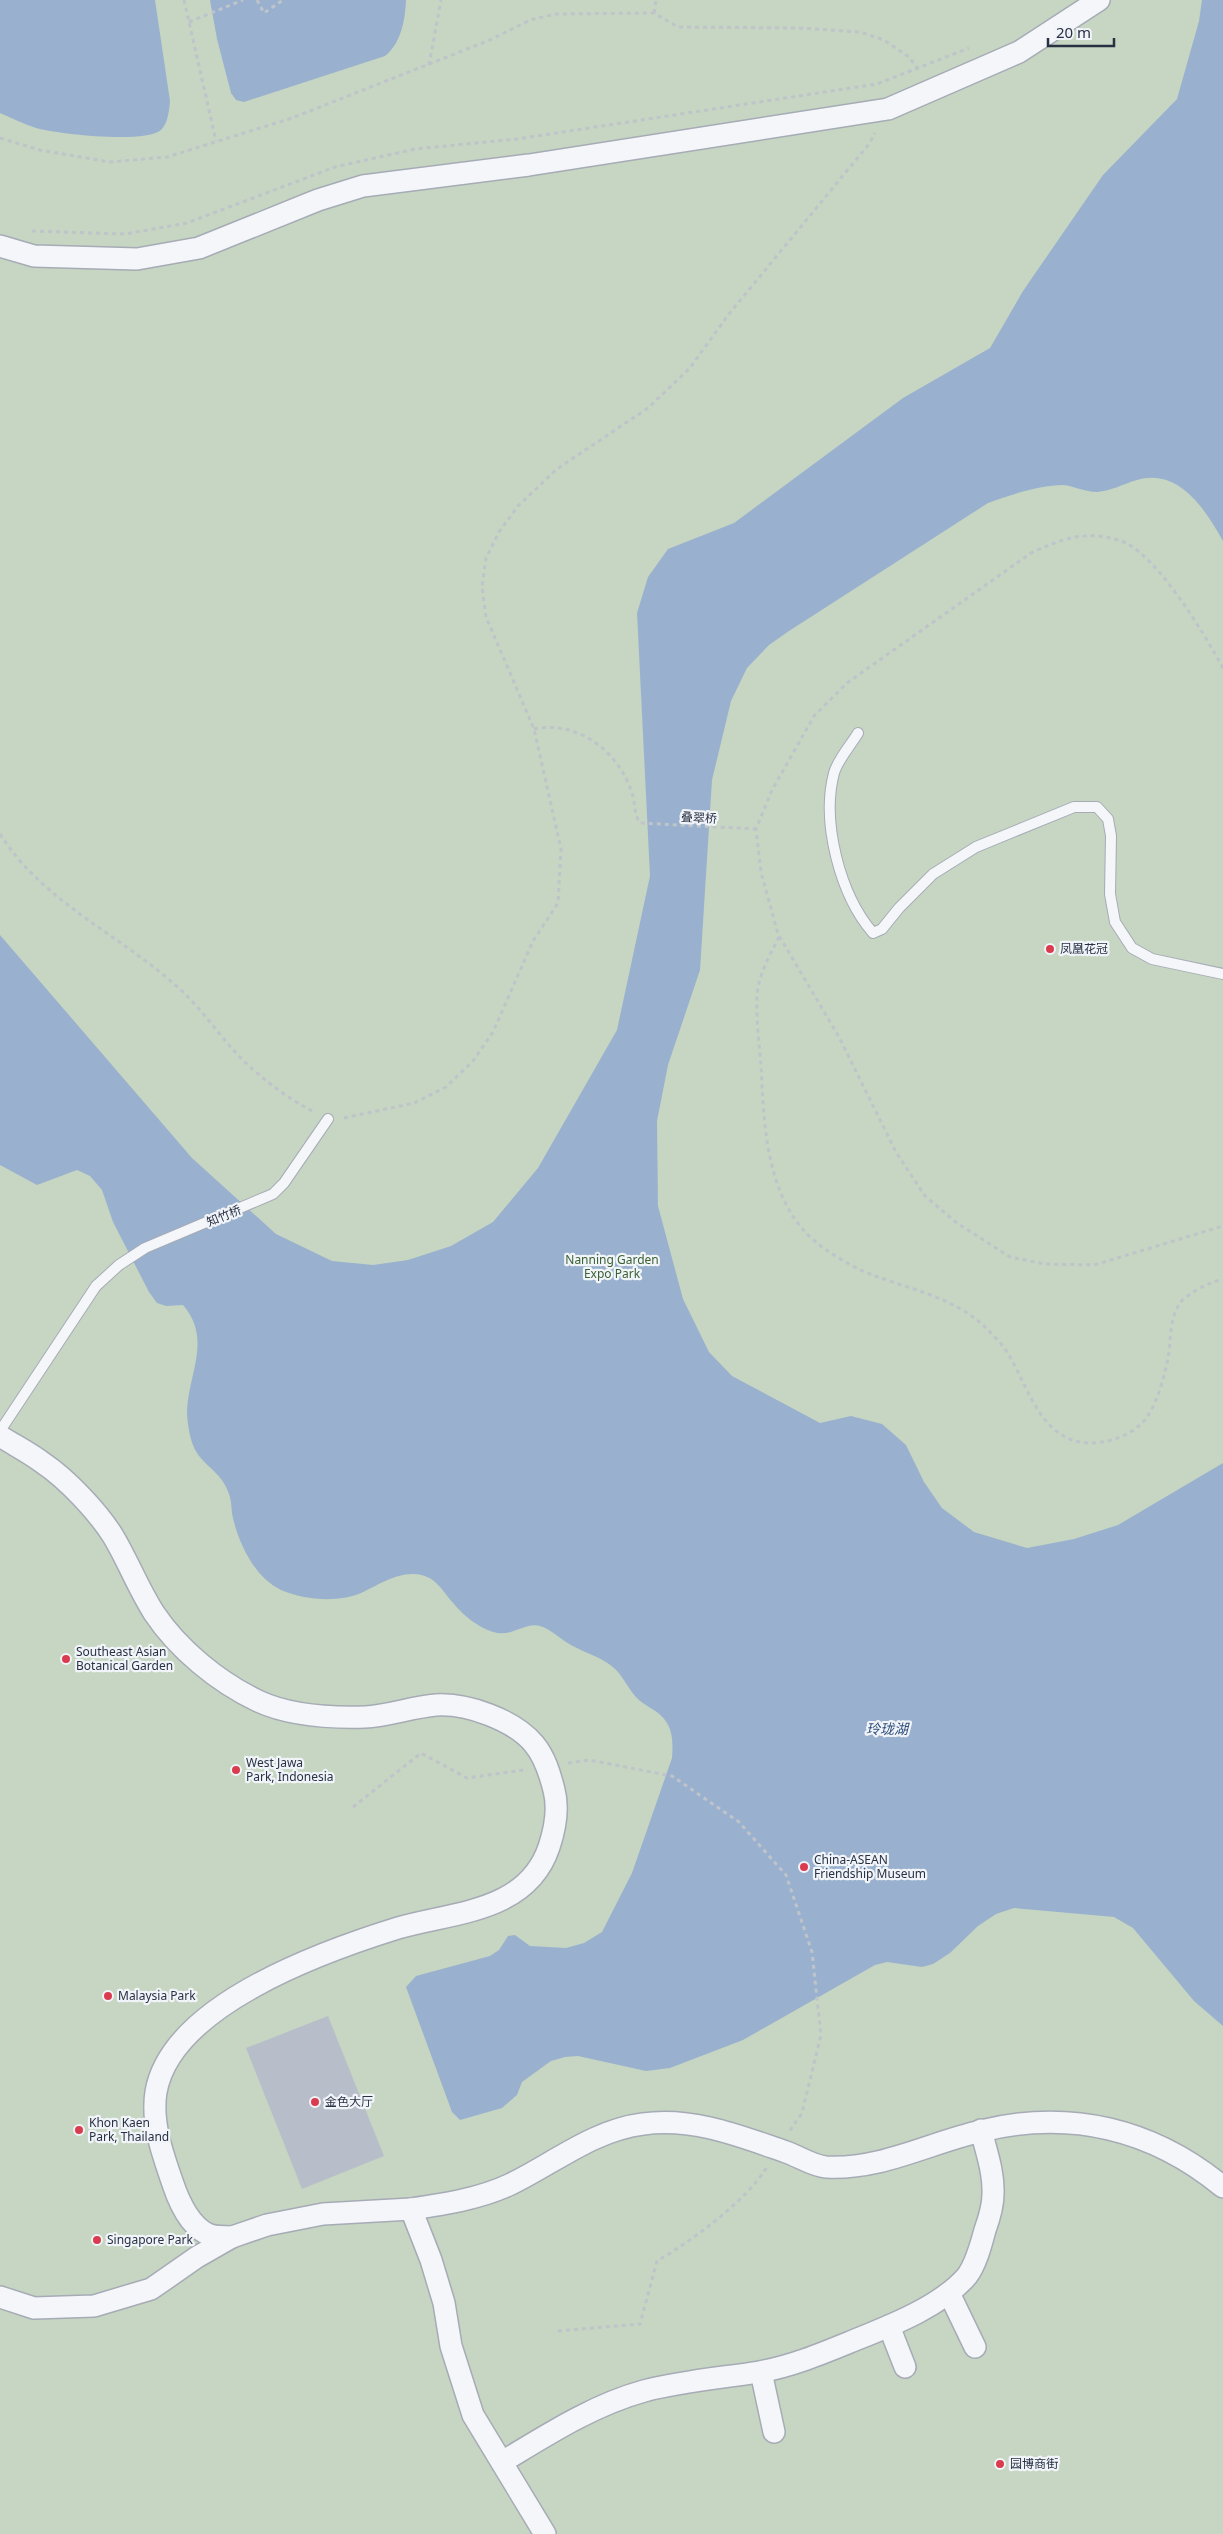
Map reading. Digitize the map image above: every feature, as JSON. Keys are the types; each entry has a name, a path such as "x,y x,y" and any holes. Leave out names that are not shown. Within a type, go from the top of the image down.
{"street":[{"path":"0,246 34,256 137,259 199,248 318,200 363,186 529,165 888,109 1019,52 1099,0"},
{"path":"0,1436 46,1464 88,1504 112,1534 153,1612 167,1630 193,1656 223,1681 260,1702 294,1712 365,1717 437,1705 462,1706 492,1716 519,1731 532,1741 547,1766 555,1792 556,1811 553,1834 546,1855 536,1872 522,1887 503,1899 482,1908 450,1918 402,1927 339,1948 274,1976 232,1998 196,2026 165,2064 156,2093 156,2122 164,2158 176,2196 192,2222 210,2235 232,2237"},
{"path":"0,2297 34,2308 94,2306 151,2289 197,2257 232,2237 267,2224 297,2217 410,2209 464,2201 510,2184 573,2148 603,2135 642,2124 677,2122 725,2130 823,2167 853,2167 887,2160 982,2130 1032,2123 1088,2123 1134,2134 1178,2156 1223,2187"},
{"path":"502,2462 558,2428 603,2406 642,2392 686,2382 761,2372 818,2356 889,2326 949,2293 968,2274 980,2250 990,2213 993,2194 992,2174 982,2130"},
{"path":"410,2209 422,2234 444,2302 452,2346 463,2388 473,2414 545,2534"},
{"path":"949,2293 975,2347"},
{"path":"889,2326 905,2368"},
{"path":"761,2372 774,2432"}],"lane":[{"path":"858,733 834,772 830,821 843,882 860,918 873,933 882,930 899,908 933,874 976,848 1074,807 1097,808 1108,818 1111,836 1110,894 1115,922 1132,948 1152,959 1223,974"},
{"name":"知竹桥","path":"0,1431 96,1286 119,1265 145,1248 273,1194 284,1183 328,1119"}],"path":[{"path":"184,0 216,141"},
{"path":"189,22 244,0"},
{"path":"256,0 264,13 283,0"},
{"path":"429,65 442,0"},
{"path":"654,13 656,0"},
{"path":"0,138 40,150 110,162 167,156 292,118 490,40 530,20 547,16 654,13 678,27 799,28 860,32 884,40 909,57 934,90"},
{"path":"22,231 125,234 187,223 335,167 415,149 517,139 877,84 978,44"},
{"path":"0,834 8,847 39,880 183,992 239,1056 295,1102 328,1119 345,1118 414,1103 446,1087 473,1062 493,1032 533,942 558,903 561,849 534,728 486,617 482,586 486,558 499,532 518,506 558,469 648,408 689,369 729,314 869,144 888,109"},
{"path":"1223,668 1183,604 1148,560 1120,540 1094,535 1063,538 1031,553 847,683 814,716 772,790 756,830 761,872 779,936 839,1037 896,1152 925,1196 958,1223 1010,1257 1045,1264 1094,1264 1223,1226"},
{"name":"叠翠桥","path":"534,728 550,725 566,728 585,736 605,750 626,779 632,791 635,816 640,823 756,830"},
{"path":"779,936 765,964 757,995 765,1135 775,1177 790,1210 805,1232 832,1252 863,1271 954,1305 984,1325 1008,1354 1025,1388 1059,1435 1076,1443 1094,1443 1117,1439 1141,1425 1152,1408 1161,1383 1168,1353 1171,1324 1180,1302 1198,1289 1217,1280 1223,1280"},
{"path":"353,1806 421,1753 467,1778 589,1760 672,1776 739,1822 786,1875 812,1952 821,2035 802,2113 758,2182 690,2242 657,2261 640,2324 558,2331"}],"green space":[{"name":"Nanning Garden Expo Park","path":"0,0 1223,0 1223,2534 0,2534"}],"water":[{"path":"0,0 155,0 170,101 168,117 161,130 152,134 120,137 62,133 36,128 0,113"},
{"path":"210,0 406,0 405,16 401,31 395,45 385,56 244,102 236,100 231,93 217,39"},
{"name":"玲珑湖","path":"1202,0 1223,0 1223,541 1199,504 1178,486 1166,480 1152,478 1137,480 1097,492 1063,485 1035,489 988,503 769,645 747,668 731,701 712,780 700,970 668,1065 657,1121 658,1206 683,1299 709,1352 732,1376 820,1423 851,1416 882,1424 906,1445 924,1482 942,1508 974,1532 1027,1548 1074,1539 1118,1525 1223,1463 1223,2026 1194,2001 1133,1928 1114,1917 1014,1908 996,1914 978,1926 950,1953 933,1964 922,1967 887,1962 875,1965 743,2040 670,2068 646,2071 578,2056 565,2057 551,2061 522,2082 517,2095 502,2108 460,2120 452,2112 406,1987 416,1976 490,1956 499,1950 508,1936 515,1935 530,1946 566,1948 584,1943 602,1932 632,1873 672,1758 672,1740 669,1727 661,1715 642,1703 635,1696 618,1672 609,1664 571,1645 540,1626 529,1626 506,1633 488,1630 467,1617 437,1584 428,1577 407,1574 386,1580 352,1596 321,1599 300,1596 281,1590 272,1585 256,1569 239,1539 226,1487 197,1453 191,1438 187,1410 198,1343 192,1318 183,1305 166,1306 157,1303 149,1292 113,1222 102,1190 90,1176 77,1170 37,1185 0,1165 0,935 192,1158 276,1234 332,1261 373,1265 408,1260 451,1246 493,1222 538,1168 617,1030 650,876 637,613 648,577 668,549 734,523 903,398 990,348 1023,291 1103,175 1177,99 1199,21"}],"building":[{"name":"金色大厅","path":"328,2016 384,2156 302,2189 246,2048"}],"place":[{"name":"凤凰花冠","path":"1050,949"},
{"name":"Southeast Asian Botanical Garden","path":"66,1659"},
{"name":"West Jawa Park, Indonesia","path":"236,1770"},
{"name":"China-ASEAN Friendship Museum","path":"804,1867"},
{"name":"Malaysia Park","path":"108,1996"},
{"name":"金色大厅","path":"315,2102"},
{"name":"Khon Kaen Park, Thailand","path":"79,2130"},
{"name":"Singapore Park","path":"97,2240"},
{"name":"园博商街","path":"1000,2464"}]}
